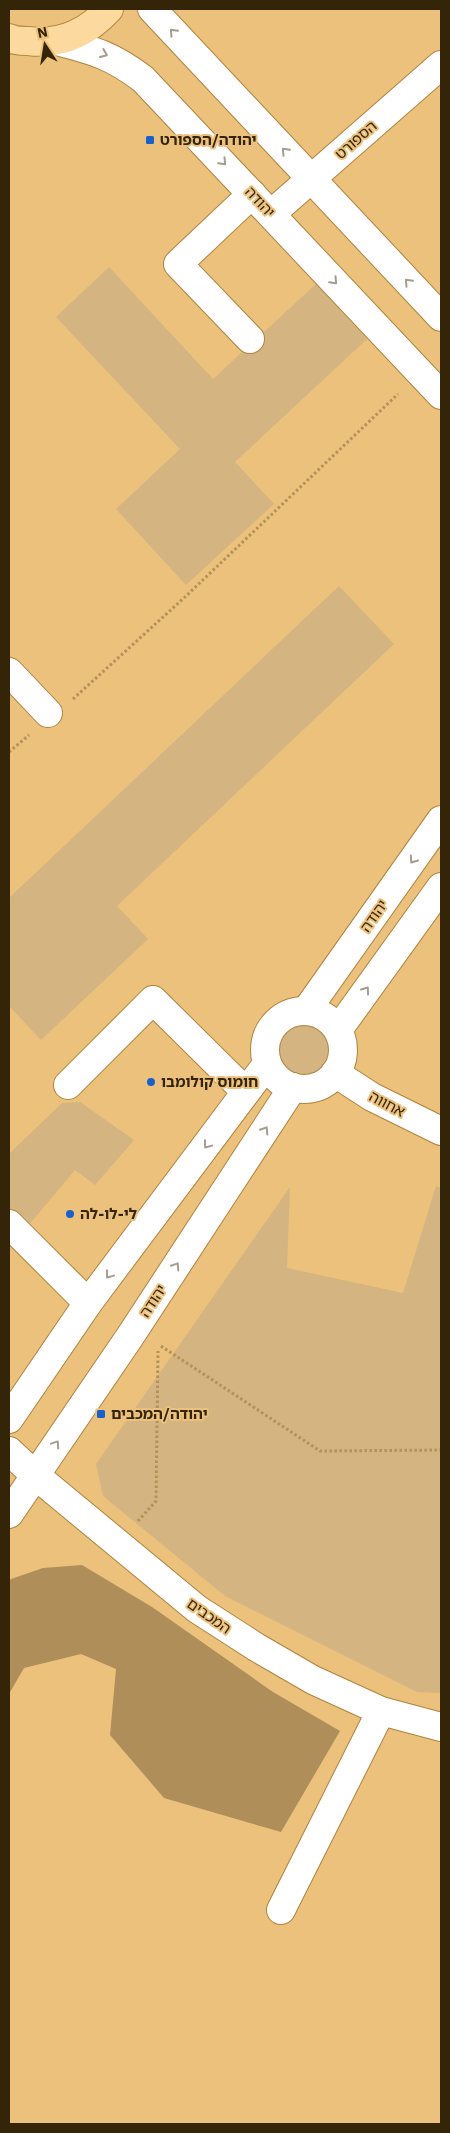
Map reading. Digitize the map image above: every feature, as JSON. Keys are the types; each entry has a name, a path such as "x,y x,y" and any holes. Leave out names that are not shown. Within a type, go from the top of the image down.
{"main road":[{"path":"9,59 49,42 78,34 96,22 108,9"},
{"path":"9,38 49,42"}],"street":[{"path":"152,9 441,317"},
{"name":"יהודה","path":"49,42 100,52 121,62 143,79 441,395"},
{"name":"הספורט","path":"271,214 441,65"},
{"path":"250,338 178,264 252,194"},
{"path":"9,672 50,716"},
{"path":"9,703 50,716"},
{"name":"יהודה","path":"306,1011 441,820"},
{"path":"338,1030 441,887"},
{"path":"68,1085 153,1000 246,1092"},
{"path":"306,1011 319,1014 330,1020 338,1030 343,1052 341,1063 329,1080 312,1088 293,1087 282,1082 273,1074 267,1064 265,1051 267,1038 272,1027 282,1018 293,1012 306,1011"},
{"path":"9,1419 88,1303 267,1064"},
{"name":"אחווה","path":"335,1073 372,1097 441,1131"},
{"name":"יהודה","path":"9,1514 131,1335 293,1087"},
{"path":"9,1224 88,1303"},
{"name":"המכבים","path":"9,1450 35,1475 197,1609 256,1647 313,1680 381,1712 441,1727"},
{"path":"281,1910 381,1712"}],"path":[{"path":"9,752 185,597 404,388"},
{"path":"118,1544 156,1501 158,1344 320,1451 441,1450"}],"shaded area":[{"path":"109,267 213,379 316,284 367,339 235,462 274,504 186,585 116,509 180,449 56,317"},
{"path":"339,586 394,644 117,906 148,939 41,1040 9,1006 9,898"},
{"path":"304,1020 315,1022 325,1028 331,1038 333,1049 331,1060 325,1070 315,1076 304,1078 293,1076 283,1070 277,1060 275,1049 277,1038 283,1028 293,1022"},
{"path":"80,1102 134,1140 95,1185 75,1170 27,1227 9,1210 9,1154 62,1103"},
{"path":"436,1186 441,1188 441,1693 417,1692 225,1596 103,1496 96,1464 290,1187 287,1268 403,1293"},
{"path":"82,1565 152,1607 273,1692 340,1731 281,1832 164,1798 110,1735 116,1669 81,1654 24,1668 9,1694 9,1581 43,1568"}],"place":[{"name":"יהודה/הספורט","path":"150,140"},
{"name":"חומוס קולומבו","path":"151,1082"},
{"name":"לי-לו-לה","path":"70,1214"},
{"name":"יהודה/המכבים","path":"101,1414"}]}
